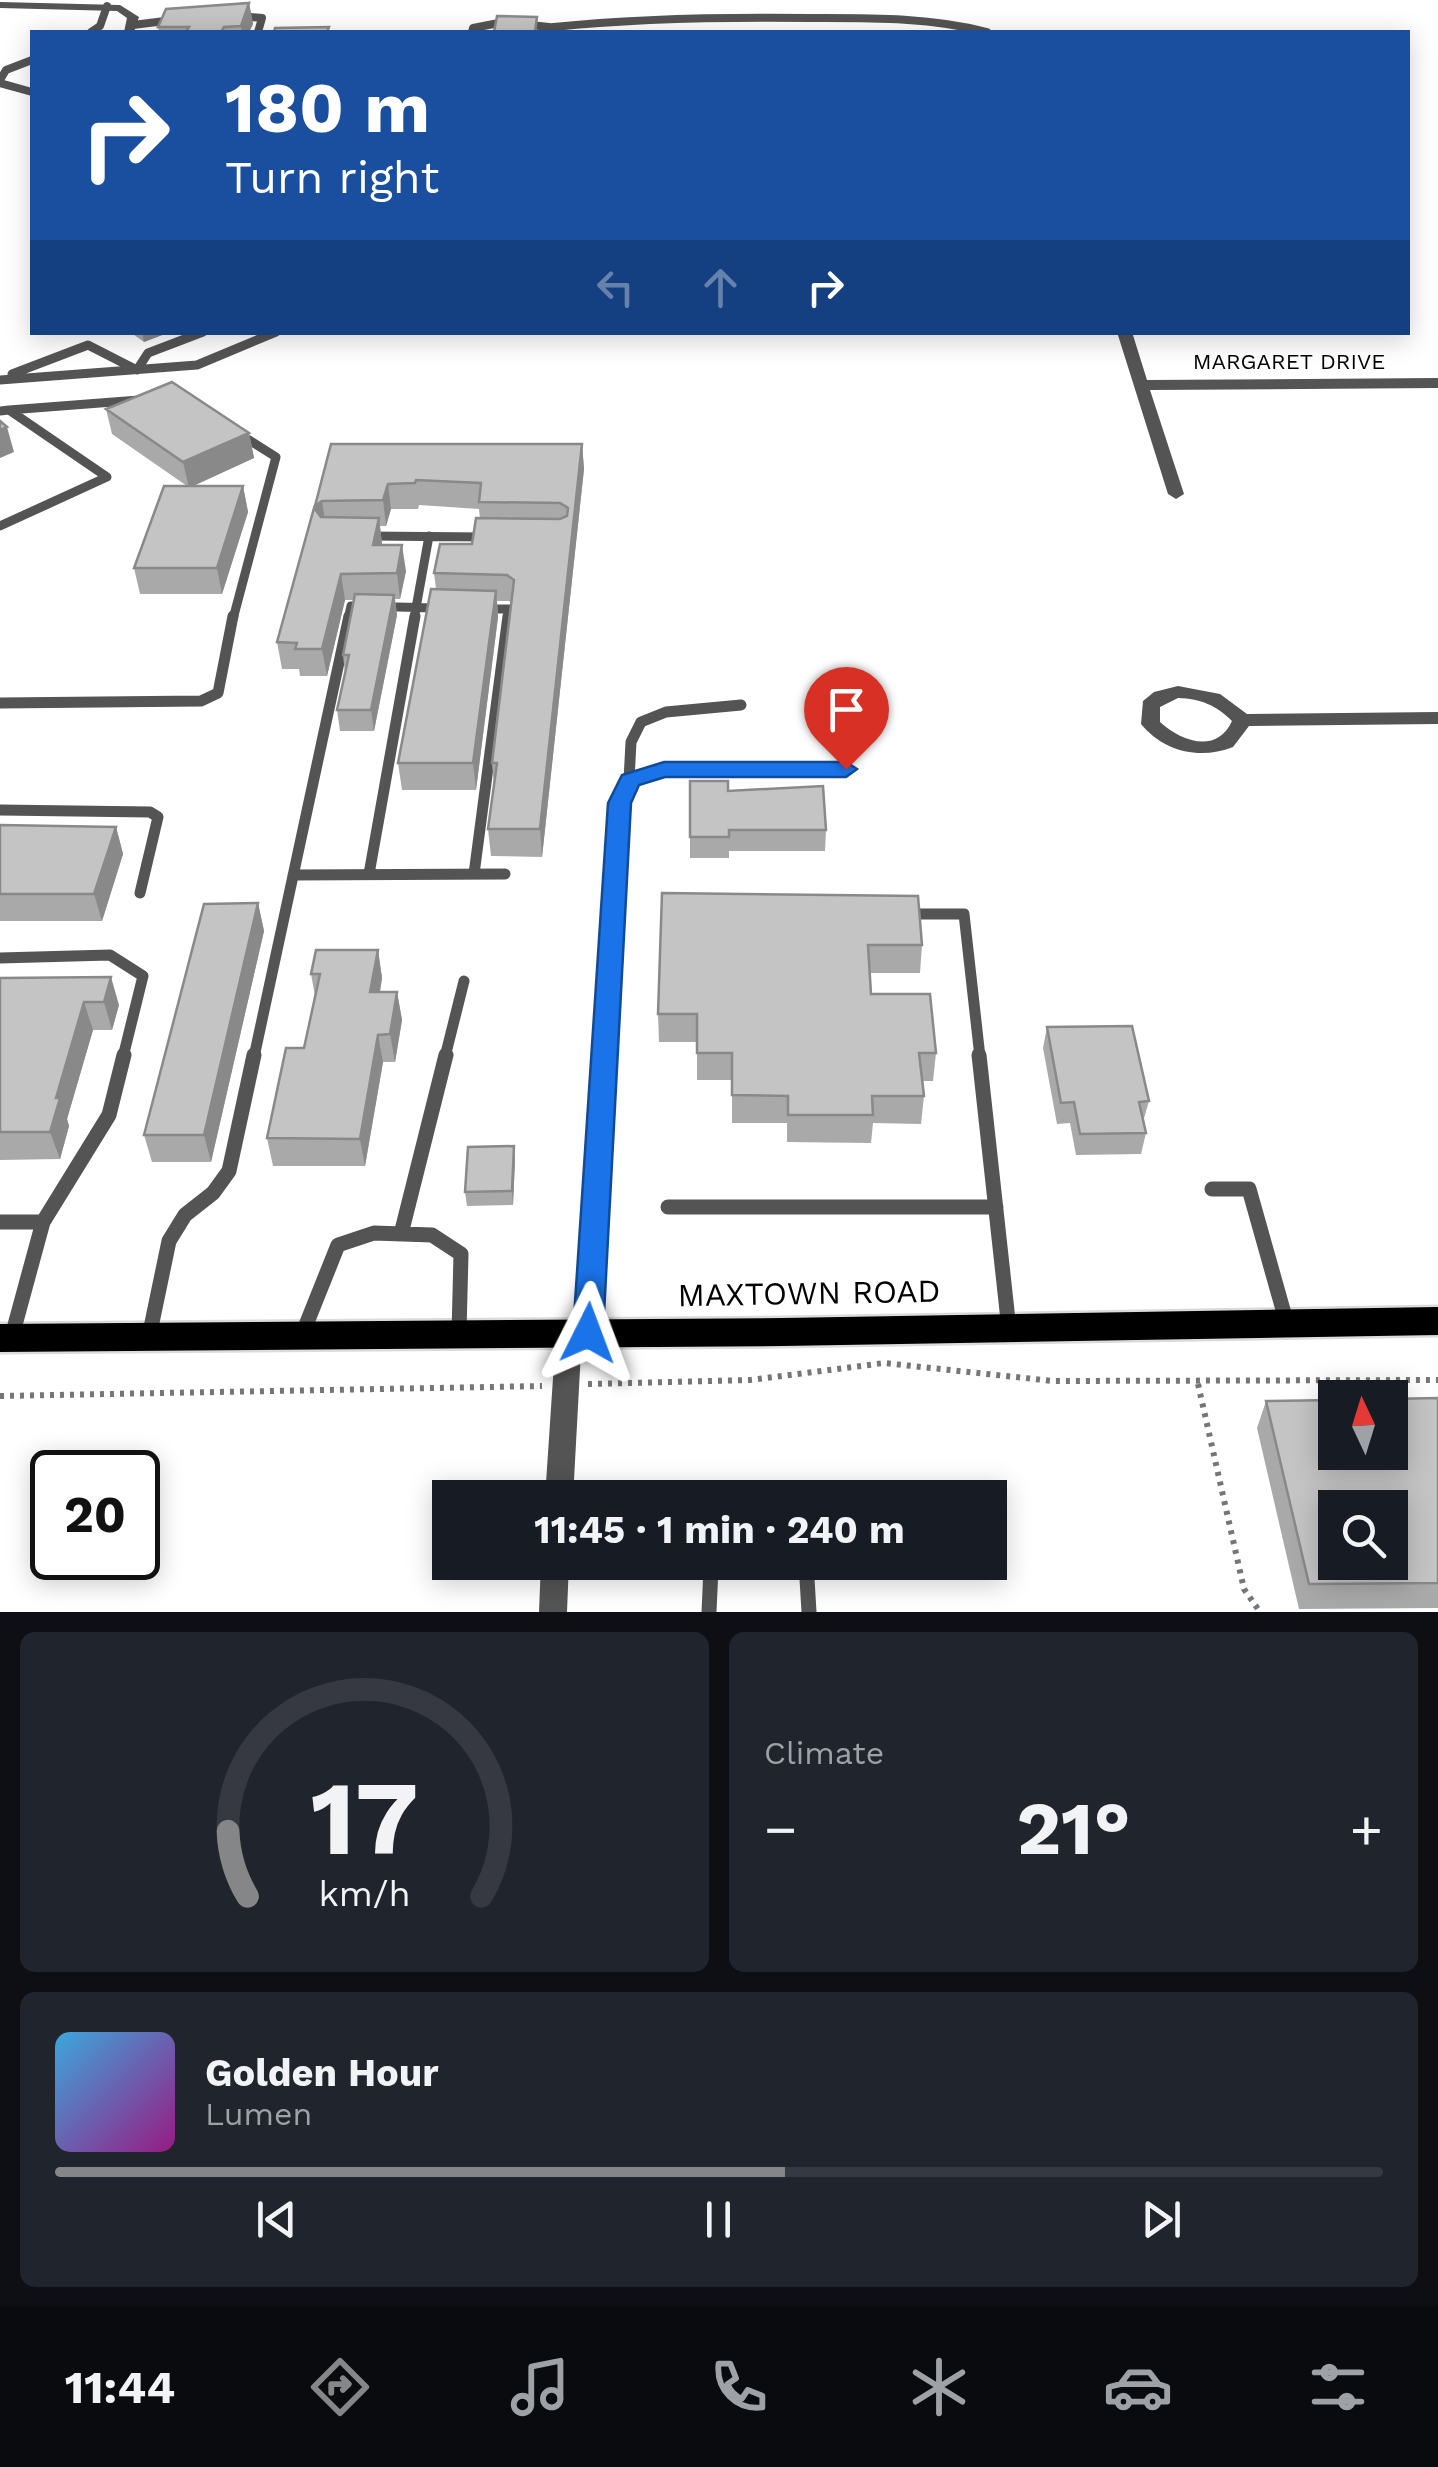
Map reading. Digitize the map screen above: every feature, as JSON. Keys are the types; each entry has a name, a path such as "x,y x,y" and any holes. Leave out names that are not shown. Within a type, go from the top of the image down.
{"main road":[{"name":"MAXTOWN ROAD","path":"6,1338 1438,1321"}],"street":[{"path":"0,5 107,6 128,12 131,29"},
{"path":"1125,335 1176,494"},
{"name":"MARGARET DRIVE","path":"1140,385 1438,383"},
{"path":"1242,720 1438,718"},
{"path":"559,1480 565,1385 578,1333"},
{"path":"553,1612 554,1580"}],"lane":[{"path":"94,30 100,26 107,6"},
{"path":"221,16 262,18 259,30"},
{"path":"131,29 187,18"},
{"path":"476,30 492,22 557,30 603,21 790,18 931,23 983,30"},
{"path":"30,61 6,70 0,81 30,91"},
{"path":"137,370 148,353 195,335"},
{"path":"0,379 197,365 269,335"},
{"path":"0,379 88,345 137,370"},
{"path":"5,411 143,399"},
{"path":"0,526 107,478 5,411"},
{"path":"0,703 200,701 218,693 237,598 276,457 228,427"},
{"path":"361,536 505,537"},
{"path":"369,874 430,536"},
{"path":"148,1336 168,1248 184,1216 216,1195 230,1172 351,606 454,608"},
{"path":"472,608 509,609 474,874"},
{"path":"578,1333 620,803 630,780 632,735 640,720 653,713 741,705"},
{"path":"630,780 664,770 846,769"},
{"path":"0,810 150,812 158,816 140,893"},
{"path":"293,875 505,874"},
{"path":"889,914 964,914 1009,1328"},
{"path":"0,958 110,955 143,976 109,1115 43,1222 6,1338"},
{"path":"401,1234 464,981"},
{"path":"1212,1190 1248,1188 1287,1324"},
{"path":"668,1207 996,1207"},
{"path":"0,1222 43,1222"},
{"path":"302,1335 338,1246 374,1233 432,1235 460,1254 459,1334"},
{"path":"710,1612 711,1580"},
{"path":"807,1580 809,1612"}],"path":[{"path":"0,1396 750,1380 884,1363 1052,1381 1198,1384 1438,1380"},
{"path":"1198,1384 1244,1589 1260,1612"}],"building":[{"path":"249,3 241,26 222,30 158,27 166,9"},
{"path":"497,16 537,17 535,30 494,30"},
{"path":"329,27 328,30 275,28"},
{"path":"172,382 249,433 183,462 106,409"},
{"path":"331,444 582,444 540,829 488,829 514,580 507,575 434,573 440,544 472,544 476,518 560,519 567,516 568,508 560,503 479,502 481,483 416,480 388,484 383,500 322,501 315,506"},
{"path":"164,486 243,486 217,568 134,568"},
{"path":"314,508 321,517 379,518 373,545 402,545 397,573 341,574 322,649 295,649 297,643 277,642"},
{"path":"431,589 496,591 473,763 398,763"},
{"path":"355,594 394,595 371,710 337,710 349,655 343,655"},
{"path":"690,781 728,781 728,791 823,786 826,830 729,830 729,837 690,837"},
{"path":"0,825 116,827 94,894 0,894"},
{"path":"662,893 918,896 922,945 868,945 871,994 930,994 936,1053 919,1053 924,1096 872,1096 873,1115 788,1115 788,1096 732,1095 732,1053 697,1053 697,1014 658,1014"},
{"path":"258,903 204,1135 144,1135 204,904"},
{"path":"316,950 378,950 370,992 397,992 390,1034 378,1035 360,1139 267,1138 286,1048 304,1048 320,974 311,974"},
{"path":"111,977 104,1002 84,1002 50,1132 0,1132 0,978"},
{"path":"1132,1026 1149,1101 1139,1102 1146,1133 1080,1134 1074,1102 1061,1103 1047,1027"},
{"path":"514,1146 512,1191 465,1192 468,1147"},
{"path":"1438,1398 1438,1583 1309,1584 1266,1401 1318,1400 1318,1470 1408,1470 1408,1399"}],"route":[{"path":"588,1333 620,803 630,780 664,770 846,769"}]}
